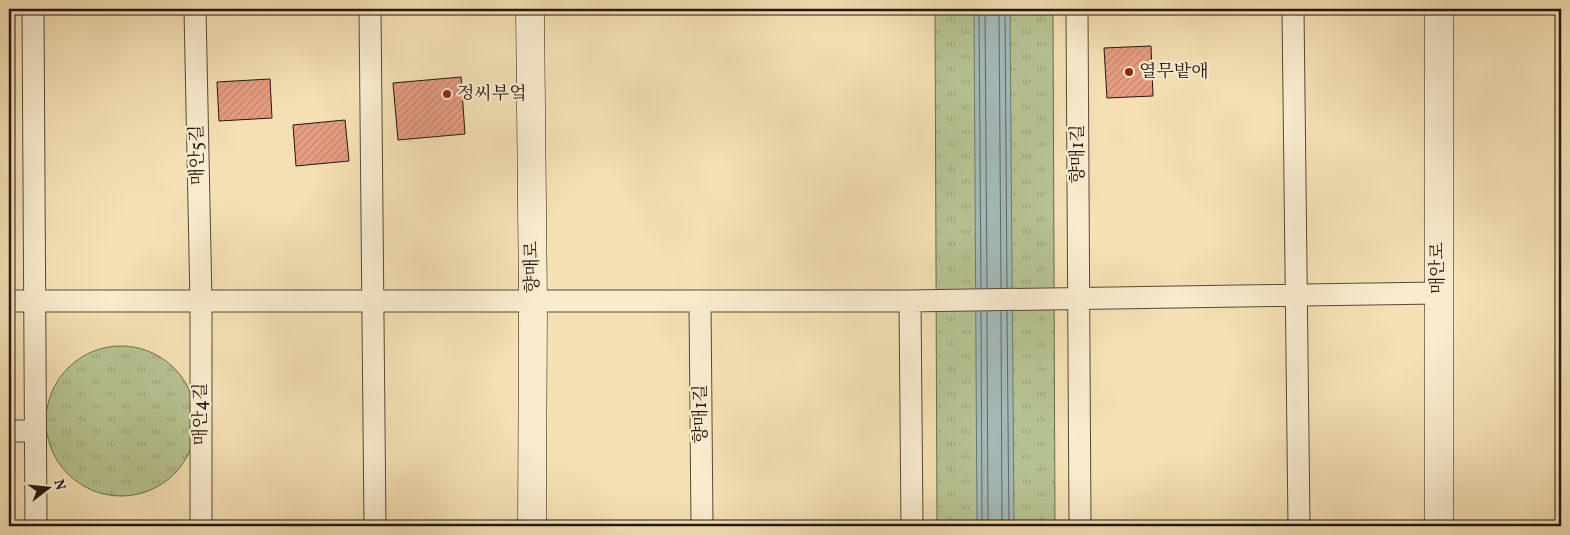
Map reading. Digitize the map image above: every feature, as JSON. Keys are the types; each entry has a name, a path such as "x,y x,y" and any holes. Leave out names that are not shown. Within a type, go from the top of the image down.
{"street":[{"path":"33,9 36,526"},
{"name":"매안5길","path":"195,9 201,302"},
{"path":"370,9 374,526"},
{"name":"향매로","path":"530,9 533,302 532,526"},
{"name":"향매1길","path":"1077,9 1080,526"},
{"path":"1293,9 1299,526"},
{"name":"매안로","path":"1439,9 1439,526"},
{"path":"9,301 700,303 1079,300 1438,293"},
{"path":"910,301 912,526"},
{"name":"매안4길","path":"201,302 201,526"},
{"name":"향매1길","path":"700,303 702,526"},
{"path":"9,431 36,431"}],"path":[{"path":"9,431 10,526"}],"green space":[{"path":"935,9 1053,9 1055,526 937,526"},
{"path":"1561,140 1561,526 1556,526"},
{"path":"121,346 136,347 150,352 174,368 190,392 195,406 195,436 190,450 174,474 150,490 136,495 121,496 106,495 92,490 68,474 52,450 47,436 46,421 47,406 52,392 68,368 92,352 106,347"}],"water":[{"path":"974,9 1010,9 1014,526 977,526"}],"building":[{"path":"1151,46 1153,96 1107,98 1104,48"},
{"path":"461,77 465,134 398,140 393,83"},
{"path":"270,79 272,118 219,121 217,82"},
{"path":"345,120 349,161 296,166 293,125"}],"place":[{"name":"열무밭애","path":"1129,72"},
{"name":"정씨부엌","path":"447,94"}]}
